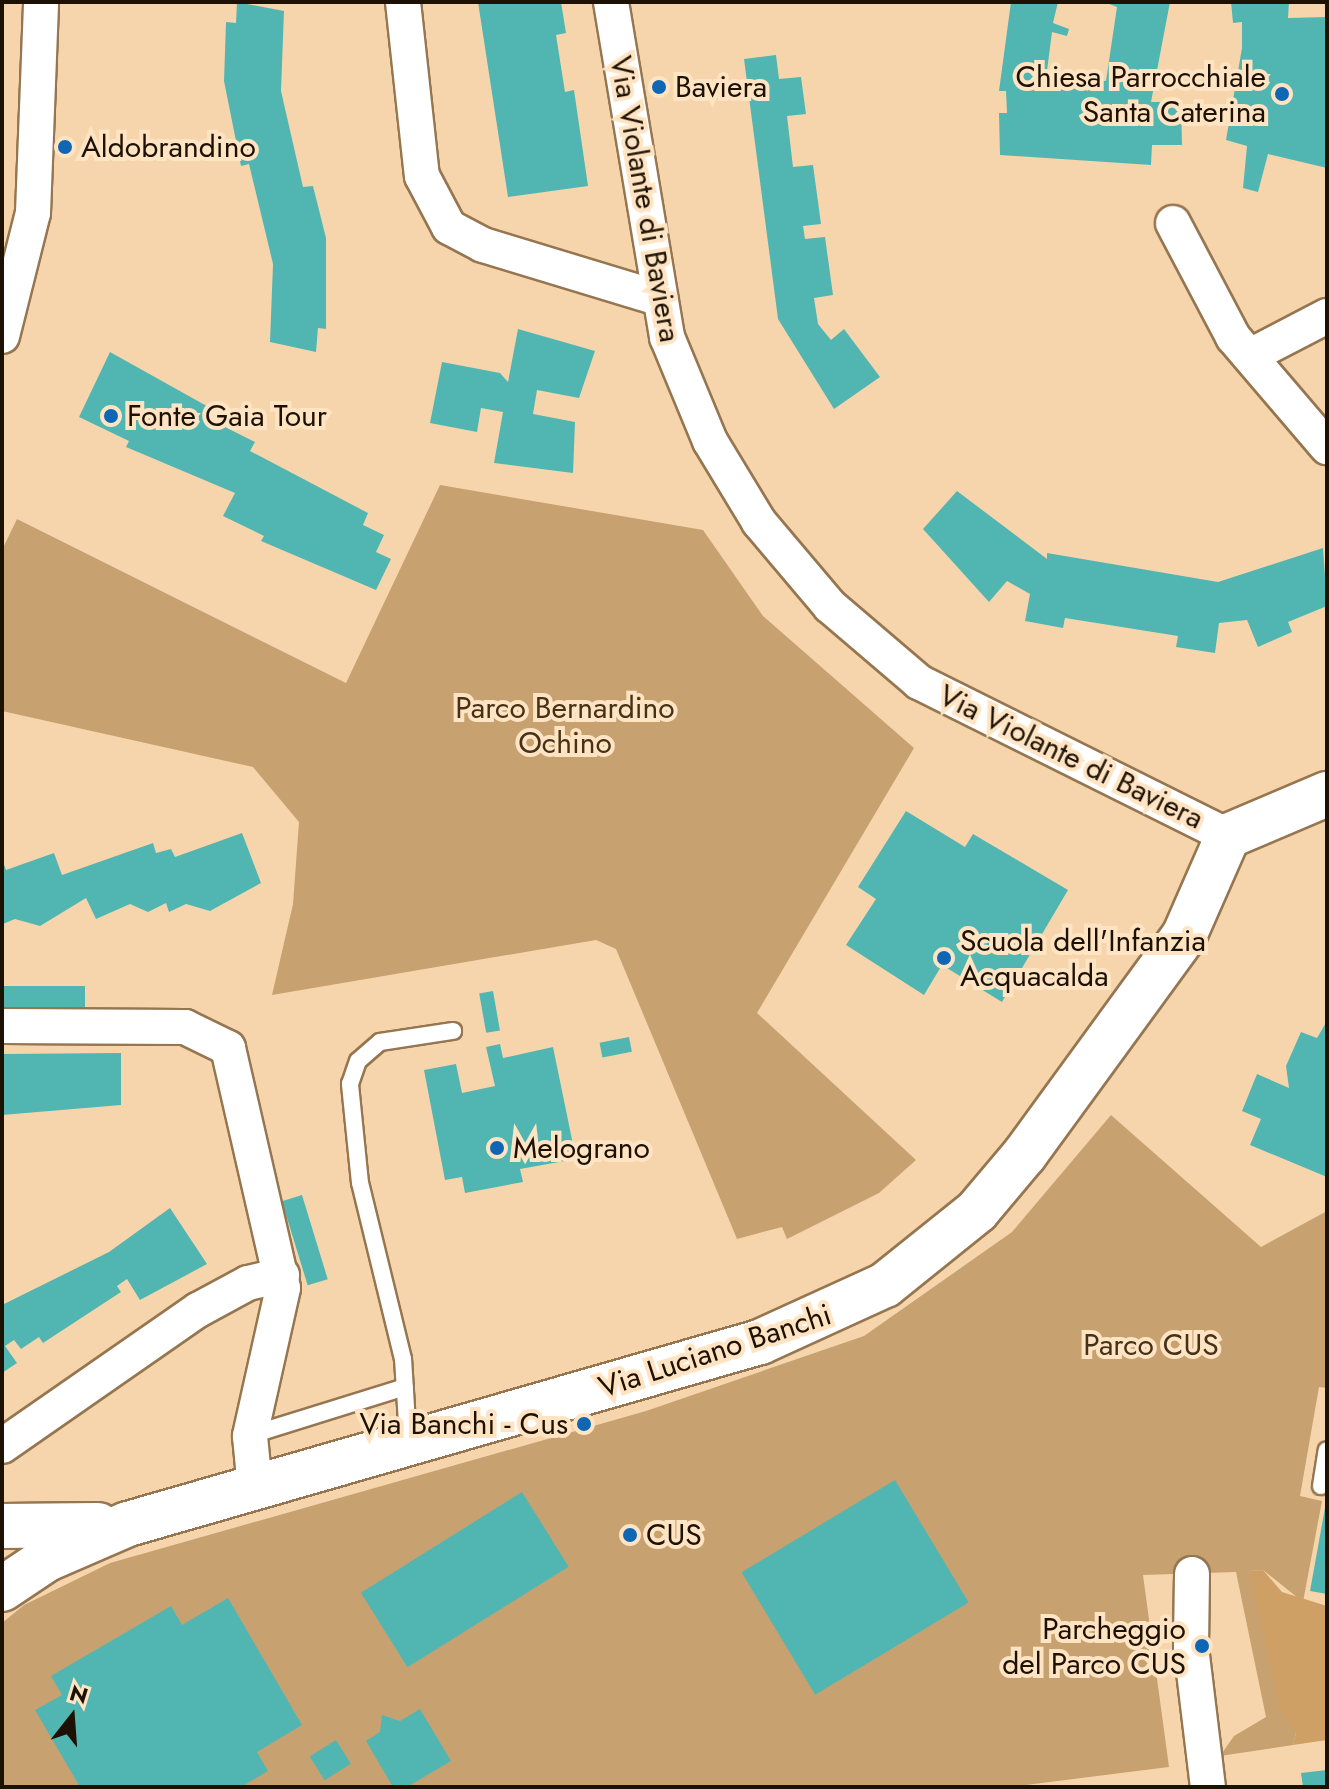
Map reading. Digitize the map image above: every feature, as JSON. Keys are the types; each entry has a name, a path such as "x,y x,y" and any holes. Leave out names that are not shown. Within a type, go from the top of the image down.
{"main road":[{"path":"1228,836 1327,794"},
{"name":"Via Luciano Banchi","path":"2,1589 47,1559 128,1524 796,1330 911,1268 989,1198 1114,1035 1194,919 1228,836"},
{"name":"Via Luciano Banchi","path":"2,1526 128,1524"}],"street":[{"path":"2,336 33,213 41,2"},
{"path":"403,2 422,176 449,227 483,245 657,298"},
{"name":"Via Violante di Baviera","path":"611,2 657,298 685,387 727,471 782,553 830,606 949,701 1228,836"},
{"path":"1173,223 1203,289 1250,356 1327,447"},
{"path":"1250,356 1327,316"},
{"path":"2,1026 185,1027 219,1038 232,1059 282,1275 280,1317 250,1436 255,1488"},
{"path":"2,1446 198,1310 248,1283 282,1275"},
{"path":"1192,1574 1191,1647 1208,1787"}],"lane":[{"path":"408,1444 405,1387 360,1183 350,1084 358,1061 380,1042 453,1031"},
{"path":"250,1436 405,1387"},
{"path":"1321,1486 1327,1450"}],"green space":[{"name":"Parco Bernardino Ochino","path":"440,485 703,530 763,616 914,748 757,1013 916,1160 879,1193 787,1239 782,1227 737,1239 616,949 596,940 272,995 293,904 299,822 253,767 2,711 2,550 17,519 346,683"},
{"name":"CUS","path":"1111,1115 1261,1247 1327,1211 1327,1388 1319,1387 1300,1496 1322,1501 1303,1602 1263,1570 1249,1571 1296,1733 1293,1745 1220,1756 1234,1736 1266,1717 1236,1572 1143,1575 1169,1767 1010,1787 2,1787 2,1623 24,1605 110,1563 646,1411 864,1336 1012,1232"}],"shaded area":[{"path":"1263,1570 1282,1592 1327,1606 1327,1740 1293,1745 1296,1733 1280,1710 1249,1571"}],"building":[{"path":"237,2 284,11 281,91 303,187 313,186 326,238 326,329 318,328 316,352 270,342 273,264 249,164 241,166 224,81 226,22 236,23"},
{"path":"478,2 561,2 566,33 556,35 565,92 574,90 588,186 508,197"},
{"path":"1011,2 1058,2 1053,23 1069,29 1067,36 1052,32 1047,71 1078,78 1076,87 1088,91 1089,79 1106,81 1117,7 1104,2 1170,2 1151,102 1181,102 1182,145 1152,145 1151,165 1000,155 999,113 1007,113 1006,91 999,91"},
{"name":"Chiesa Parrocchiale Santa Caterina","path":"1231,2 1289,2 1288,18 1327,17 1327,168 1268,154 1258,192 1243,188 1247,146 1226,140 1242,48 1242,22 1233,23"},
{"path":"776,55 779,79 801,77 806,114 787,116 793,167 813,165 821,224 803,226 805,239 825,237 833,295 814,298 818,324 831,340 844,329 880,377 834,409 778,319 744,59"},
{"path":"518,329 595,351 579,398 537,390 533,414 575,422 573,473 494,463 503,412 481,408 477,432 430,423 442,362 500,373 508,382"},
{"path":"110,352 230,419 225,427 255,442 250,451 368,513 363,525 384,535 376,552 391,559 376,590 261,541 264,536 223,516 235,493 126,447 129,441 79,417"},
{"path":"957,491 1047,559 1047,553 1218,582 1323,548 1327,606 1288,622 1292,632 1258,647 1247,620 1219,623 1215,653 1176,647 1178,636 1065,618 1063,628 1025,621 1030,594 1007,581 989,602 923,529"},
{"path":"906,811 965,847 973,834 1068,890 1002,1002 942,965 924,995 846,945 876,899 858,887"},
{"path":"242,833 261,883 210,911 186,904 169,912 166,903 148,912 130,904 96,919 86,898 40,926 15,919 3,924 2,859 6,870 54,853 62,875 153,843 156,853 171,849 175,857"},
{"path":"2,986 85,986 85,1008 2,1008"},
{"path":"493,991 500,1030 486,1033 479,993"},
{"path":"1327,1021 1327,1177 1250,1145 1261,1119 1242,1111 1257,1074 1289,1088 1286,1066 1301,1032 1317,1038"},
{"path":"629,1037 632,1052 602,1057 600,1043"},
{"path":"500,1044 503,1058 553,1047 576,1159 520,1169 523,1182 465,1193 462,1177 445,1180 424,1070 456,1064 462,1093 495,1086 486,1047"},
{"path":"121,1053 121,1105 2,1115 2,1054"},
{"path":"302,1195 328,1279 308,1285 282,1201"},
{"path":"170,1208 207,1264 140,1300 127,1279 117,1286 121,1292 43,1343 39,1337 21,1349 14,1340 5,1346 17,1363 2,1373 2,1305 109,1252"},
{"path":"895,1480 969,1603 815,1695 742,1572"},
{"path":"522,1492 569,1567 408,1667 361,1593"},
{"path":"1327,1508 1327,1594 1310,1591"},
{"path":"228,1598 302,1725 257,1752 268,1771 241,1787 80,1787 35,1710 62,1695 51,1676 171,1606 182,1625"},
{"path":"420,1709 451,1761 407,1787 393,1787 366,1741 380,1732 382,1715 400,1721"},
{"path":"336,1740 351,1764 325,1780 310,1756"},
{"path":"1327,1770 1327,1787 1303,1787 1301,1773"}],"place":[{"name":"Baviera","path":"659,87"},
{"name":"Chiesa Parrocchiale Santa Caterina","path":"1282,94"},
{"name":"Aldobrandino","path":"65,147"},
{"name":"Fonte Gaia Tour","path":"111,416"},
{"name":"Scuola dell'Infanzia Acquacalda","path":"944,958"},
{"name":"Melograno","path":"497,1148"},
{"name":"Via Banchi - Cus","path":"584,1424"},
{"name":"CUS","path":"630,1535"},
{"name":"Parcheggio del Parco CUS","path":"1202,1646"}],"park label":[{"name":"Parco CUS","path":"1151,1345"}]}
